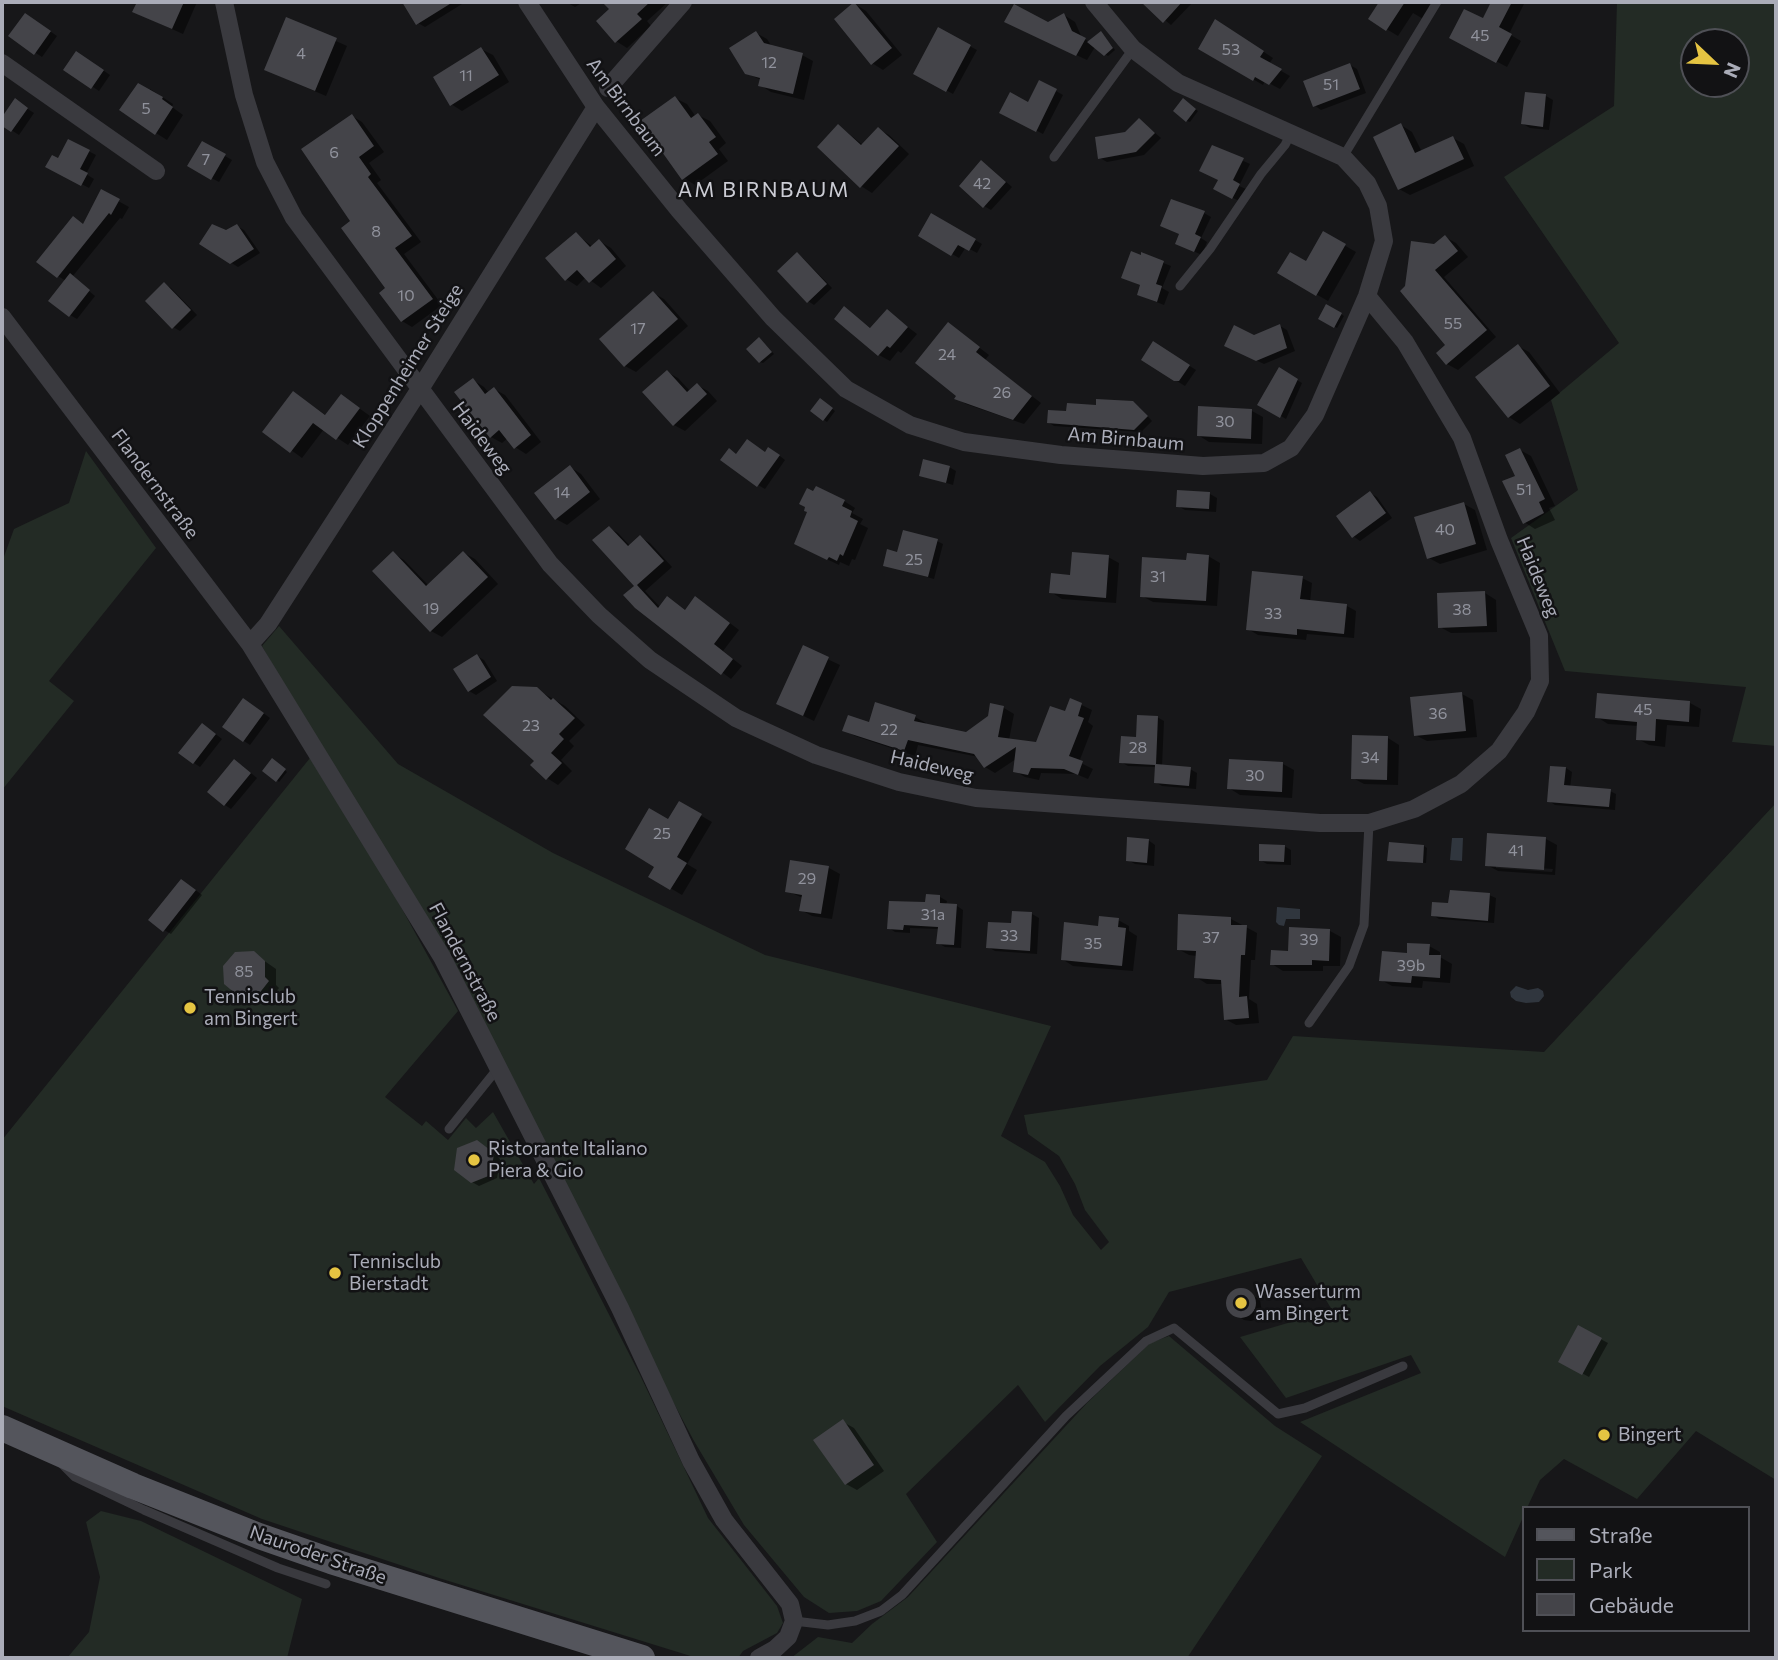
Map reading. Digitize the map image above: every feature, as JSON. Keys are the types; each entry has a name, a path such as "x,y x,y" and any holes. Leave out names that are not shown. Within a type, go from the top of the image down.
{"main road":[{"name":"Nauroder Straße","path":"2,1428 146,1491 259,1536 642,1658"}],"street":[{"name":"Haideweg","path":"224,2 244,95 265,162 295,218 550,564 599,615 650,660 736,718 804,750 899,782 976,799 1320,823 1368,823 1413,809 1461,784 1499,751 1526,712 1540,681 1539,636 1499,540 1462,438 1405,342 1367,296"},
{"name":"Am Birnbaum","path":"527,2 596,107 679,210 773,318 846,389 909,425 964,442 1061,455 1189,465 1264,463 1291,448 1315,415 1367,296 1384,241 1378,206 1367,183 1343,157 1178,83 1133,49 1094,2"},
{"path":"608,89 682,2"},
{"path":"2,63 156,171"},
{"name":"Kloppenheimer Steige","path":"250,644 268,624 420,389 596,107"},
{"name":"Flandernstraße","path":"2,317 250,644 442,957 620,1308 691,1461 724,1520 790,1604 794,1621"},
{"path":"759,1658 788,1637 794,1621"}],"lane":[{"path":"1343,157 1437,2"},
{"path":"1054,157 1133,49"},
{"path":"1180,286 1210,249 1291,134"},
{"path":"1309,1023 1349,966 1364,925 1368,823"},
{"path":"449,1129 498,1069"},
{"path":"794,1621 828,1625 855,1621 881,1611 902,1595 1066,1416 1146,1341 1174,1328 1278,1414 1305,1408 1403,1366"},
{"path":"41,1445 75,1477 278,1568 326,1584"}],"green space":[{"path":"1617,2 1776,2 1776,746 1732,742 1746,687 1565,671 1511,538 1578,490 1551,400 1619,343 1504,177 1614,106"},
{"path":"86,451 156,548 49,681 74,701 2,790 2,562 14,529 69,503"},
{"path":"279,626 398,764 553,853 765,955 1051,1026 1001,1136 1045,1162 1073,1215 1101,1250 1109,1242 1085,1210 1075,1184 1059,1156 1028,1134 1024,1115 1267,1080 1293,1036 1544,1052 1776,803 1776,1480 1696,1431 1637,1499 1564,1459 1540,1480 1528,1506 1522,1506 1522,1519 1505,1557 1300,1422 1421,1373 1411,1355 1286,1398 1240,1337 1332,1310 1301,1258 1169,1292 1148,1327 1100,1366 1045,1422 1018,1385 906,1494 937,1542 881,1601 857,1611 829,1613 804,1597 744,1525 694,1441 655,1368 604,1257 262,646"},
{"path":"310,758 384,876 458,1011 385,1097 422,1126 426,1121 448,1140 466,1118 476,1128 493,1112 534,1184 539,1178 640,1375 708,1518 777,1606 783,1623 777,1633 743,1651 738,1658 697,1658 439,1578 262,1519 2,1406 2,1140"},
{"path":"1169,1336 1275,1426 1322,1456 1187,1658 791,1658 818,1637 852,1643 908,1597 1087,1403 1150,1343"},
{"path":"101,1511 141,1521 302,1599 287,1658 67,1658 89,1632 100,1577 86,1522"}],"shaded area":[{"path":"1452,838 1463,838 1462,861 1450,860"},
{"path":"1277,907 1300,909 1300,919 1286,919 1284,926 1279,925 1276,922"},
{"path":"1516,986 1528,990 1538,988 1543,991 1544,996 1539,1002 1516,1001 1510,992"}],"building":[{"path":"137,2 184,2 172,29 132,12"},
{"path":"402,2 453,2 416,25"},
{"path":"602,2 650,2 637,14 642,19 615,43 596,21 609,9"},
{"path":"854,2 892,48 871,65 834,19"},
{"path":"1141,2 1182,2 1163,23"},
{"path":"1379,2 1405,2 1386,31 1368,19"},
{"path":"1491,2 1512,2 1499,27 1512,34 1496,63 1449,38 1464,9 1483,18"},
{"path":"1014,4 1048,22 1064,13 1072,31 1086,38 1076,56 1004,22"},
{"path":"25,13 51,31 34,55 8,36"},
{"path":"286,17 337,38 315,91 264,70"},
{"path":"1215,19 1264,51 1260,57 1282,69 1269,85 1255,77 1253,81 1198,49"},
{"path":"938,27 971,45 946,92 913,74"},
{"path":"756,31 764,43 803,53 793,94 758,86 760,78 745,74 729,48"},
{"path":"1101,31 1113,48 1104,56 1087,42"},
{"path":"481,47 499,75 450,106 433,77"},
{"path":"76,51 104,70 91,89 63,70"},
{"path":"1350,63 1360,89 1313,107 1303,81"},
{"path":"1039,80 1057,89 1036,132 999,113 1010,92 1028,102"},
{"path":"138,83 163,97 162,99 173,107 155,135 119,110"},
{"path":"1525,92 1546,94 1543,127 1521,124"},
{"path":"675,96 691,118 698,113 716,137 709,142 718,154 682,180 640,121"},
{"path":"15,98 28,108 11,132 2,126 2,117"},
{"path":"1183,98 1196,109 1186,122 1173,111"},
{"path":"352,114 374,146 359,157 371,174 368,177 412,236 395,248 433,299 401,322 379,293 385,288 341,228 350,221 301,149"},
{"path":"1139,118 1155,133 1136,152 1098,159 1095,137 1125,132"},
{"path":"1401,123 1415,153 1453,136 1464,159 1398,190 1373,137"},
{"path":"838,124 861,145 878,127 899,146 860,188 817,147"},
{"path":"68,139 90,150 80,169 88,173 81,186 45,167 52,155 58,158"},
{"path":"202,141 226,154 211,180 187,166"},
{"path":"1212,145 1244,158 1233,180 1240,184 1232,199 1213,189 1218,180 1199,171"},
{"path":"981,160 1006,182 983,208 959,186"},
{"path":"101,189 120,199 111,215 109,213 57,278 36,262 73,216 83,224"},
{"path":"1171,199 1205,211 1195,234 1201,237 1194,252 1175,244 1179,234 1160,226"},
{"path":"931,213 976,239 969,251 958,245 951,256 918,236"},
{"path":"212,224 226,230 237,224 254,249 230,264 199,244"},
{"path":"1323,231 1346,244 1316,296 1277,273 1290,252 1306,261"},
{"path":"576,232 590,247 599,239 616,259 589,283 577,270 565,281 545,258"},
{"path":"1445,235 1458,251 1435,270 1487,330 1446,365 1436,353 1445,345 1400,291 1405,286 1411,241 1434,244"},
{"path":"1131,251 1164,261 1156,284 1162,286 1157,302 1137,295 1140,285 1121,278"},
{"path":"797,252 827,284 807,303 777,271"},
{"path":"70,273 90,290 69,317 48,301"},
{"path":"164,282 191,310 172,329 145,301"},
{"path":"653,291 678,319 624,367 599,339"},
{"path":"1326,304 1342,313 1334,328 1318,319"},
{"path":"844,306 870,328 887,309 908,327 890,348 887,346 878,356 834,319"},
{"path":"948,322 980,347 976,352 1032,396 1013,420 954,399 956,396 915,363"},
{"path":"1280,324 1287,348 1256,361 1224,346 1234,325 1254,335"},
{"path":"759,337 772,352 759,363 746,349"},
{"path":"1153,341 1190,365 1179,381 1174,381 1141,360"},
{"path":"1518,344 1550,386 1508,418 1475,377"},
{"path":"1279,367 1298,379 1280,418 1257,405"},
{"path":"667,370 687,392 697,383 707,394 673,426 642,392"},
{"path":"473,378 485,394 494,387 531,435 514,449 499,430 490,438 454,392"},
{"path":"293,391 325,415 341,394 360,408 336,440 313,423 290,453 262,432"},
{"path":"820,398 833,408 823,421 810,411"},
{"path":"1096,399 1133,401 1148,416 1134,430 1047,423 1048,410 1066,411 1067,403 1096,405"},
{"path":"1198,406 1252,409 1251,439 1197,436"},
{"path":"747,439 765,452 768,447 780,455 757,487 720,460 729,448 736,454"},
{"path":"1520,448 1545,499 1539,502 1544,513 1523,524 1502,481 1515,476 1505,455"},
{"path":"923,459 950,466 946,483 919,476"},
{"path":"570,465 590,492 555,520 534,493"},
{"path":"816,486 845,500 842,506 852,511 850,517 858,521 843,556 840,554 837,561 829,557 827,560 794,544 807,512 804,511 805,507 799,504 807,488 813,491"},
{"path":"1177,490 1210,492 1209,509 1176,507"},
{"path":"1370,491 1386,513 1352,538 1336,516"},
{"path":"1464,502 1476,544 1427,559 1414,517"},
{"path":"609,526 628,546 640,535 664,561 637,585 658,608 667,596 685,610 695,596 730,623 714,644 733,659 721,675 635,608 623,595 634,586 592,540"},
{"path":"903,530 938,539 928,577 883,566 887,549 897,552"},
{"path":"393,551 426,586 463,551 488,577 430,632 372,571"},
{"path":"1072,552 1109,555 1106,598 1049,593 1051,573 1070,575"},
{"path":"1187,553 1209,555 1206,601 1140,597 1142,557 1186,560"},
{"path":"1252,571 1303,576 1300,599 1347,604 1344,634 1297,629 1297,635 1246,630"},
{"path":"1485,591 1487,626 1438,628 1437,593"},
{"path":"803,645 829,657 803,716 776,704"},
{"path":"477,654 491,677 468,692 453,669"},
{"path":"512,686 537,687 575,718 559,734 564,739 551,753 562,763 546,780 530,765 534,761 483,715"},
{"path":"1462,692 1466,731 1414,736 1410,697"},
{"path":"1597,693 1690,701 1689,722 1656,719 1655,741 1636,740 1637,722 1595,718"},
{"path":"243,698 264,713 243,742 222,727"},
{"path":"1070,698 1082,703 1078,716 1084,718 1069,756 1083,761 1078,775 1064,769 1031,768 1028,775 1013,772 1016,747 984,768 974,754 908,740 904,751 842,731 848,715 869,722 875,702 916,715 914,721 966,732 988,716 990,703 1004,706 998,737 1036,742 1050,706 1065,711"},
{"path":"1137,715 1158,716 1156,764 1191,767 1189,786 1154,783 1155,765 1119,763 1121,736 1136,737"},
{"path":"202,723 216,734 193,764 178,753"},
{"path":"1352,735 1388,736 1387,780 1351,779"},
{"path":"272,758 286,769 276,782 262,771"},
{"path":"234,759 251,773 224,806 207,792"},
{"path":"1229,759 1283,762 1282,792 1227,789"},
{"path":"1550,766 1566,767 1564,785 1611,789 1609,807 1547,802"},
{"path":"679,801 702,814 677,857 687,863 670,890 648,877 654,867 625,849 649,808 668,819"},
{"path":"1487,833 1546,837 1544,870 1485,866"},
{"path":"1127,837 1149,839 1147,863 1126,861"},
{"path":"1389,842 1424,845 1423,863 1387,861"},
{"path":"1259,844 1285,845 1284,862 1259,861"},
{"path":"790,860 829,866 821,914 799,911 802,895 785,892"},
{"path":"181,879 196,890 163,932 148,920"},
{"path":"1450,890 1490,893 1488,921 1431,916 1432,902 1448,903"},
{"path":"926,894 940,895 940,903 957,904 954,945 936,944 938,927 904,925 903,930 887,929 889,901 925,902"},
{"path":"1012,911 1032,912 1030,951 986,948 988,922 1011,923"},
{"path":"1178,914 1231,917 1231,925 1247,925 1245,955 1241,955 1239,997 1247,996 1249,1018 1224,1020 1221,980 1194,978 1196,951 1177,950"},
{"path":"1099,916 1119,918 1118,927 1126,928 1122,966 1061,960 1064,922 1098,926"},
{"path":"1289,927 1330,929 1329,961 1312,960 1312,965 1270,965 1271,950 1288,951"},
{"path":"1407,943 1430,944 1429,955 1441,955 1440,978 1412,976 1411,983 1379,981 1382,951 1407,953"},
{"path":"254,951 265,961 265,977 269,981 258,995 254,992 236,994 224,984 223,966 235,952"},
{"path":"477,1140 494,1153 491,1175 471,1183 454,1170 457,1148"},
{"name":"Wasserturm am Bingert","path":"1241,1288 1252,1292 1256,1303 1252,1314 1241,1318 1230,1314 1226,1303 1230,1292"},
{"path":"1578,1325 1602,1338 1582,1375 1558,1362"},
{"path":"843,1419 874,1465 845,1485 813,1440"}],"place":[{"name":"Tennisclub am Bingert","path":"190,1008"},
{"name":"Ristorante Italiano Piera & Gio","path":"474,1160"},
{"name":"Tennisclub Bierstadt","path":"335,1273"},
{"name":"Wasserturm am Bingert","path":"1241,1303"},
{"name":"Bingert","path":"1604,1435"}],"district":[{"name":"AM BIRNBAUM","path":"764,190"}]}
